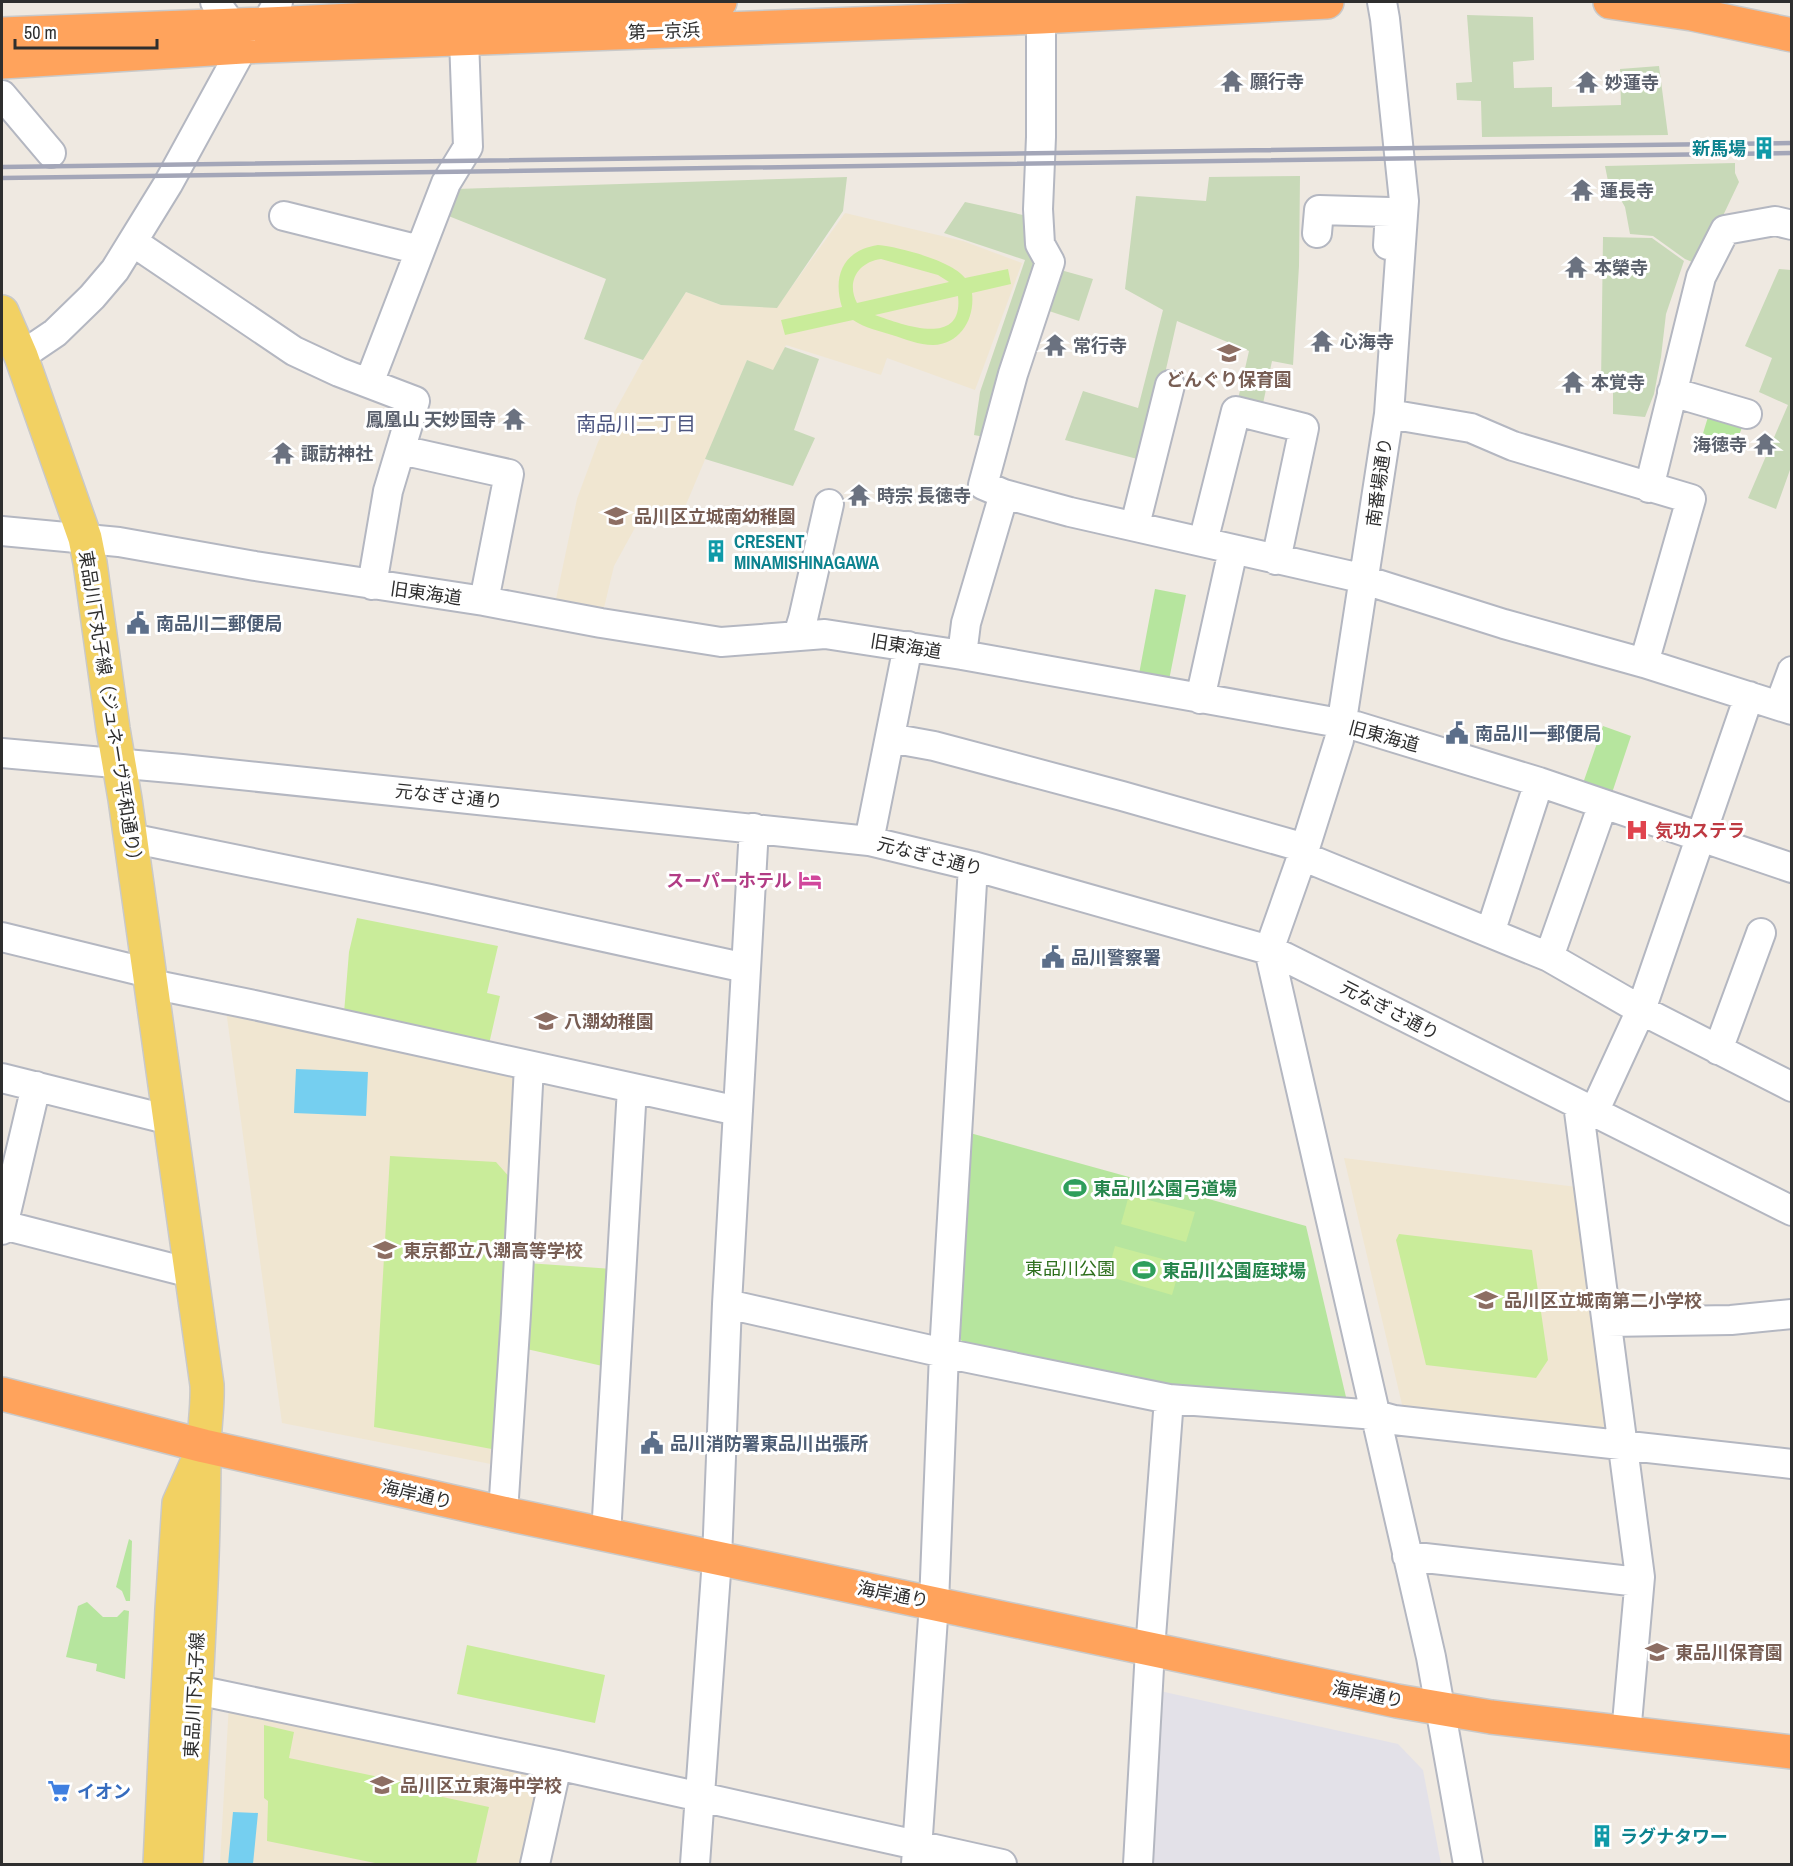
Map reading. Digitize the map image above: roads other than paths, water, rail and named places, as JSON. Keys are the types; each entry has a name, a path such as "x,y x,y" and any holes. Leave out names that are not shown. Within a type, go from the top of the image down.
{"highway":[{"name":"第一京浜","path":"2,62 230,24 272,13 720,2"},
{"name":"第一京浜","path":"2,34 230,24 464,39 1327,2"},
{"path":"1610,2 1692,14 1791,35"},
{"name":"海岸通り","path":"2,1394 204,1446 503,1513 1150,1650 1439,1708 1626,1734 1791,1752"}],"main road":[{"name":"東品川下丸子線（ジュネーヴ平和通り）","path":"2,312 21,356 85,538 191,1273"},
{"path":"191,1273 207,1385 204,1526 216,1612 202,1864"},
{"path":"140,1864 153,1607 175,1549 179,1503 204,1446"},
{"name":"東品川下丸子線","path":"160,1864 185,1610 204,1526"},
{"name":"東品川下丸子線","path":"175,1549 185,1610 186,1864"}],"street":[{"name":"南番場通り","path":"1269,951 1335,754 1365,580 1389,414 1404,193 1382,2"},
{"path":"1041,16 1041,137 1038,209 1040,244 1050,262 1013,374 983,485 1004,494 1070,512 1135,525 1365,580 1504,624 1644,663 1785,708 1791,671"},
{"path":"21,356 55,333 92,297 115,270 133,242 168,184 230,24"},
{"path":"369,383 446,183 468,147 464,39"},
{"path":"2,95 51,153"},
{"path":"1317,233 1319,210 1390,212 1388,249 1402,249"},
{"path":"284,216 420,250"},
{"path":"1649,488 1701,277 1725,230 1775,221 1791,225"},
{"path":"133,242 294,351 339,372 415,401 388,491 372,585"},
{"path":"1135,525 1170,385"},
{"path":"1672,392 1747,414"},
{"path":"1203,542 1236,411 1304,428 1276,560"},
{"path":"1389,414 1471,428 1513,446 1691,499 1644,663"},
{"path":"401,450 509,474 484,602"},
{"path":"962,655 966,623 1004,494"},
{"path":"798,635 829,504"},
{"name":"旧東海道","path":"2,531 118,542 721,642 825,634 962,655 1341,724 1362,728 1539,782 1791,868"},
{"path":"1200,699 1233,550"},
{"path":"869,841 908,646"},
{"path":"1626,1734 1639,1582 1607,1322 1586,1108 1641,1010 1749,696"},
{"path":"890,738 934,746 1111,793 1303,852 1549,957 1641,1010 1791,1087"},
{"name":"元なぎさ通り","path":"2,753 869,841 973,866 1269,951 1791,1210"},
{"path":"1490,933 1539,782"},
{"path":"1549,957 1603,804"},
{"path":"694,1864 717,1559 727,1304 754,828"},
{"path":"130,838 430,899 746,969"},
{"path":"916,1855 934,1603 944,1353 973,866"},
{"path":"1718,1050 1761,933"},
{"path":"2,936 150,979 254,1005 738,1111"},
{"path":"1269,951 1431,1657 1468,1864"},
{"path":"503,1513 529,1066"},
{"path":"2,1078 170,1120"},
{"path":"36,1086 2,1228 191,1273"},
{"path":"606,1535 632,1088"},
{"path":"1759,1194 1791,1201"},
{"path":"727,1304 944,1353 1169,1399 1376,1415 1400,1421 1791,1464"},
{"path":"1607,1322 1731,1320 1791,1314"},
{"path":"1138,1864 1150,1650 1169,1399"},
{"path":"1407,1556 1639,1582"},
{"path":"211,1693 557,1765 698,1797 916,1855 1002,1864"},
{"path":"535,1864 557,1765"}],"water":[{"path":"296,1069 368,1072 366,1116 294,1113"},
{"path":"233,1812 258,1813 253,1864 228,1864"}],"railway":[{"path":"2,167 1792,143"},
{"path":"2,178 1792,153"}],"place":[{"name":"願行寺","path":"1232,81"},
{"name":"妙蓮寺","path":"1587,82"},
{"name":"新馬場","path":"1764,148"},
{"name":"蓮長寺","path":"1582,190"},
{"name":"本榮寺","path":"1576,267"},
{"name":"心海寺","path":"1322,341"},
{"name":"常行寺","path":"1055,345"},
{"name":"どんぐり保育園","path":"1229,353"},
{"name":"本覚寺","path":"1573,382"},
{"name":"鳳凰山 天妙国寺","path":"514,419"},
{"name":"海徳寺","path":"1765,444"},
{"name":"諏訪神社","path":"283,453"},
{"name":"時宗 長徳寺","path":"859,495"},
{"name":"品川区立城南幼稚園","path":"616,516"},
{"name":"CRESENT MINAMISHINAGAWA","path":"716,551"},
{"name":"南品川二郵便局","path":"138,623"},
{"name":"南品川一郵便局","path":"1457,733"},
{"name":"気功ステラ","path":"1637,830"},
{"name":"スーパーホテル","path":"810,880"},
{"name":"品川警察署","path":"1053,957"},
{"name":"八潮幼稚園","path":"546,1021"},
{"name":"東品川公園弓道場","path":"1075,1188"},
{"name":"東京都立八潮高等学校","path":"385,1250"},
{"name":"東品川公園庭球場","path":"1144,1270"},
{"name":"品川区立城南第二小学校","path":"1486,1300"},
{"name":"品川消防署東品川出張所","path":"652,1443"},
{"name":"東品川保育園","path":"1657,1652"},
{"name":"品川区立東海中学校","path":"382,1785"},
{"name":"イオン","path":"59,1791"},
{"name":"ラグナタワー","path":"1602,1836"}],"district":[{"name":"南品川二丁目","path":"636,423"}],"park label":[{"name":"東品川公園","path":"1070,1268"}]}
